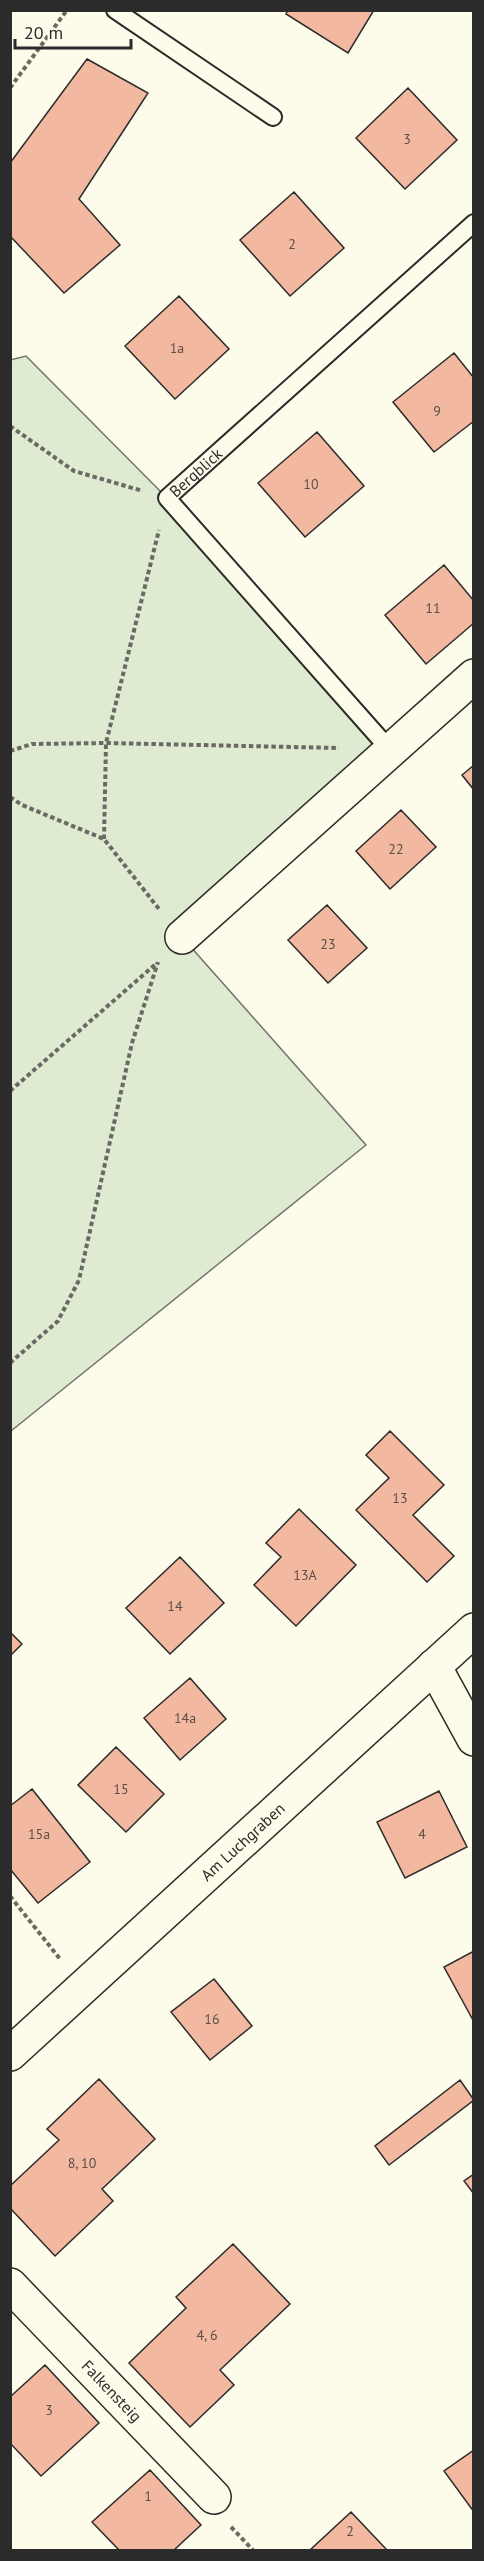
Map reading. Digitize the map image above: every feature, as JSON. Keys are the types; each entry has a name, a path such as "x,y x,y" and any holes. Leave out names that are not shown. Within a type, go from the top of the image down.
{"street":[{"path":"182,937 474,676"},
{"name":"Am Luchgraben","path":"10,2054 474,1630"},
{"path":"434,1666 474,1739"},
{"name":"Falkensteig","path":"10,2285 221,2510"}],"lane":[{"path":"115,10 273,117"},
{"name":"Bergblick","path":"390,750 167,498 474,223"}],"path":[{"path":"10,88 67,10"},
{"path":"10,426 74,471 167,498 106,743 104,839"},
{"path":"10,751 32,744 106,743 390,750"},
{"path":"10,798 21,805 104,839 182,937 157,963 10,1091"},
{"path":"10,1364 58,1321 79,1280 132,1043 157,963"},
{"path":"10,1896 83,1988"},
{"path":"221,2510 253,2550"}],"green space":[{"path":"26,356 167,498 390,750 182,937 366,1145 11,1431 10,360"}],"building":[{"path":"288,10 374,10 348,53 286,14"},
{"path":"87,59 148,93 79,199 120,245 64,293 10,236 10,163"},
{"path":"408,88 457,140 405,189 356,138"},
{"path":"294,192 344,248 290,296 240,240"},
{"path":"179,296 229,349 175,399 125,346"},
{"path":"454,353 474,378 474,421 434,452 393,402"},
{"path":"317,432 364,486 305,537 258,483"},
{"path":"444,565 474,601 474,623 426,664 385,615"},
{"path":"474,765 474,790 462,775"},
{"path":"401,810 436,847 390,889 356,851"},
{"path":"327,905 367,948 328,983 288,940"},
{"path":"390,1431 444,1485 413,1515 454,1556 427,1582 356,1510 389,1478 366,1455"},
{"path":"299,1509 356,1565 296,1626 254,1585 281,1557 266,1543"},
{"path":"180,1557 224,1603 170,1654 126,1608"},
{"path":"10,1632 22,1644 10,1656"},
{"path":"190,1678 226,1719 180,1760 144,1718"},
{"path":"116,1747 164,1794 126,1832 78,1785"},
{"path":"32,1789 90,1862 38,1903 10,1869 10,1806"},
{"path":"439,1791 467,1847 405,1878 377,1822"},
{"path":"474,1951 474,2022 444,1967"},
{"path":"214,1979 252,2026 210,2060 171,2012"},
{"path":"99,2079 155,2139 102,2189 113,2201 55,2256 10,2208 10,2186 59,2140 47,2129"},
{"path":"460,2080 474,2100 389,2165 375,2146"},
{"path":"474,2174 474,2194 464,2181"},
{"path":"233,2244 290,2304 220,2370 234,2385 190,2427 129,2363 186,2308 176,2297"},
{"path":"45,2365 99,2423 41,2476 10,2443 10,2397"},
{"path":"474,2450 474,2512 444,2471"},
{"path":"150,2470 201,2525 174,2550 119,2550 92,2522"},
{"path":"351,2512 387,2550 310,2550"}]}
